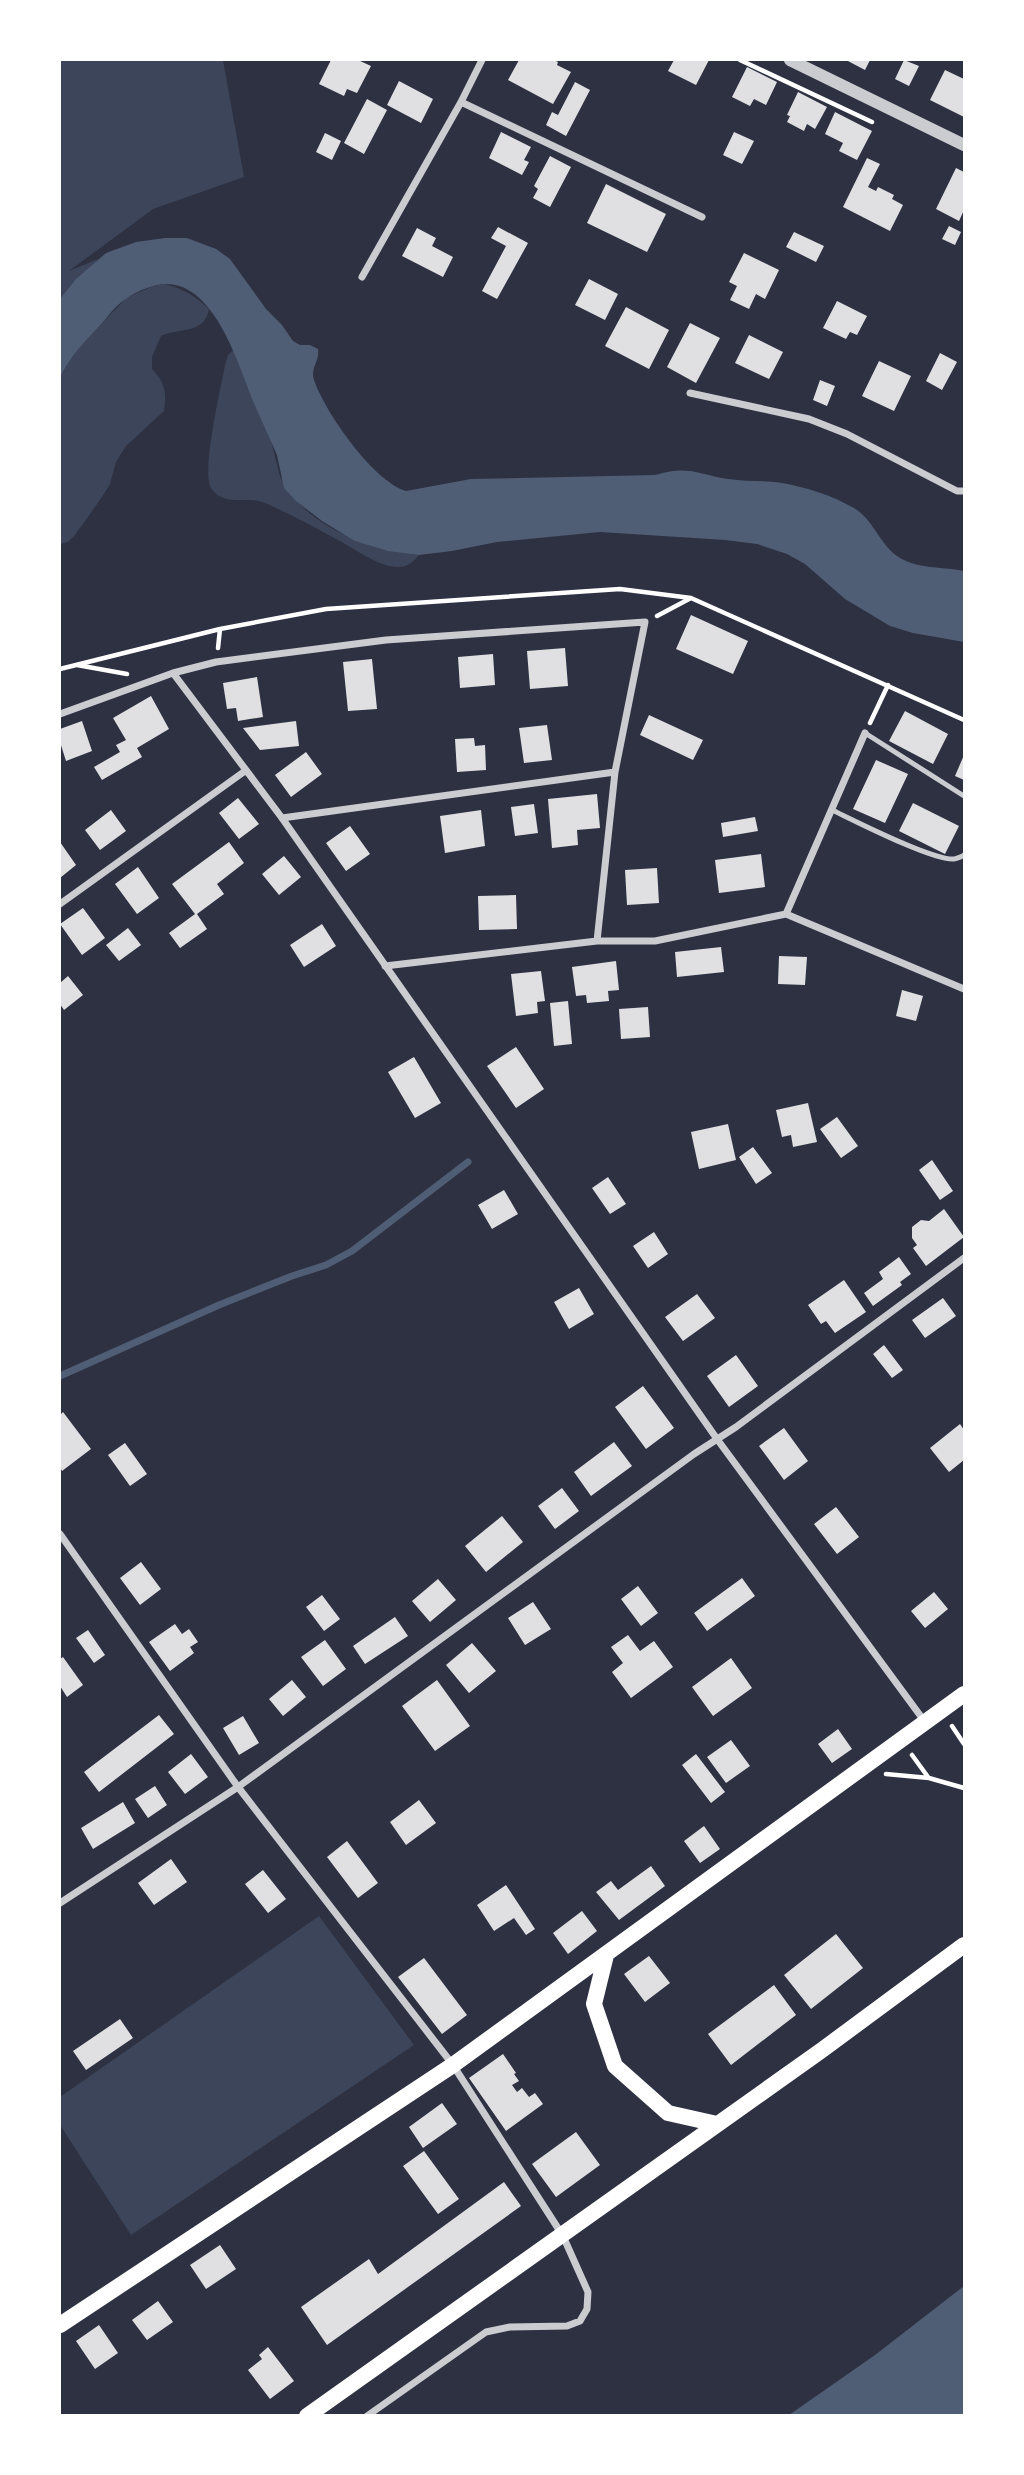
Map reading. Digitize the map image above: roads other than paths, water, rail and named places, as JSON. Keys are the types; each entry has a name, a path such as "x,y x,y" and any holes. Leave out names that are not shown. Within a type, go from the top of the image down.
{"main road":[{"path":"60,2325 453,2065 964,1694"},
{"path":"307,2416 822,2050 964,1945"},
{"path":"606,1955 594,2004 615,2066 667,2113 717,2124"}],"street":[{"path":"362,277 482,60"},
{"path":"790,60 964,145"},
{"path":"461,102 702,217"},
{"path":"690,393 809,419 846,434 957,491 964,491"},
{"path":"60,714 173,673 216,662 386,640 645,622 615,772 597,940"},
{"path":"173,673 282,818 717,1439 925,1723"},
{"path":"786,914 864,733"},
{"path":"60,904 245,771"},
{"path":"282,818 615,772"},
{"path":"385,965 597,940 655,941 786,914 964,989"},
{"path":"60,1903 238,1787 964,1258"},
{"path":"60,1534 238,1787 453,2065 562,2236 588,2292 587,2309 580,2321 567,2326 510,2327 486,2332 367,2416"}],"lane":[{"path":"864,733 964,796"},
{"path":"832,810 901,842 939,856 955,859 964,855"}],"waterway":[{"path":"60,1376 219,1305 326,1265 352,1251 468,1162"}]}
